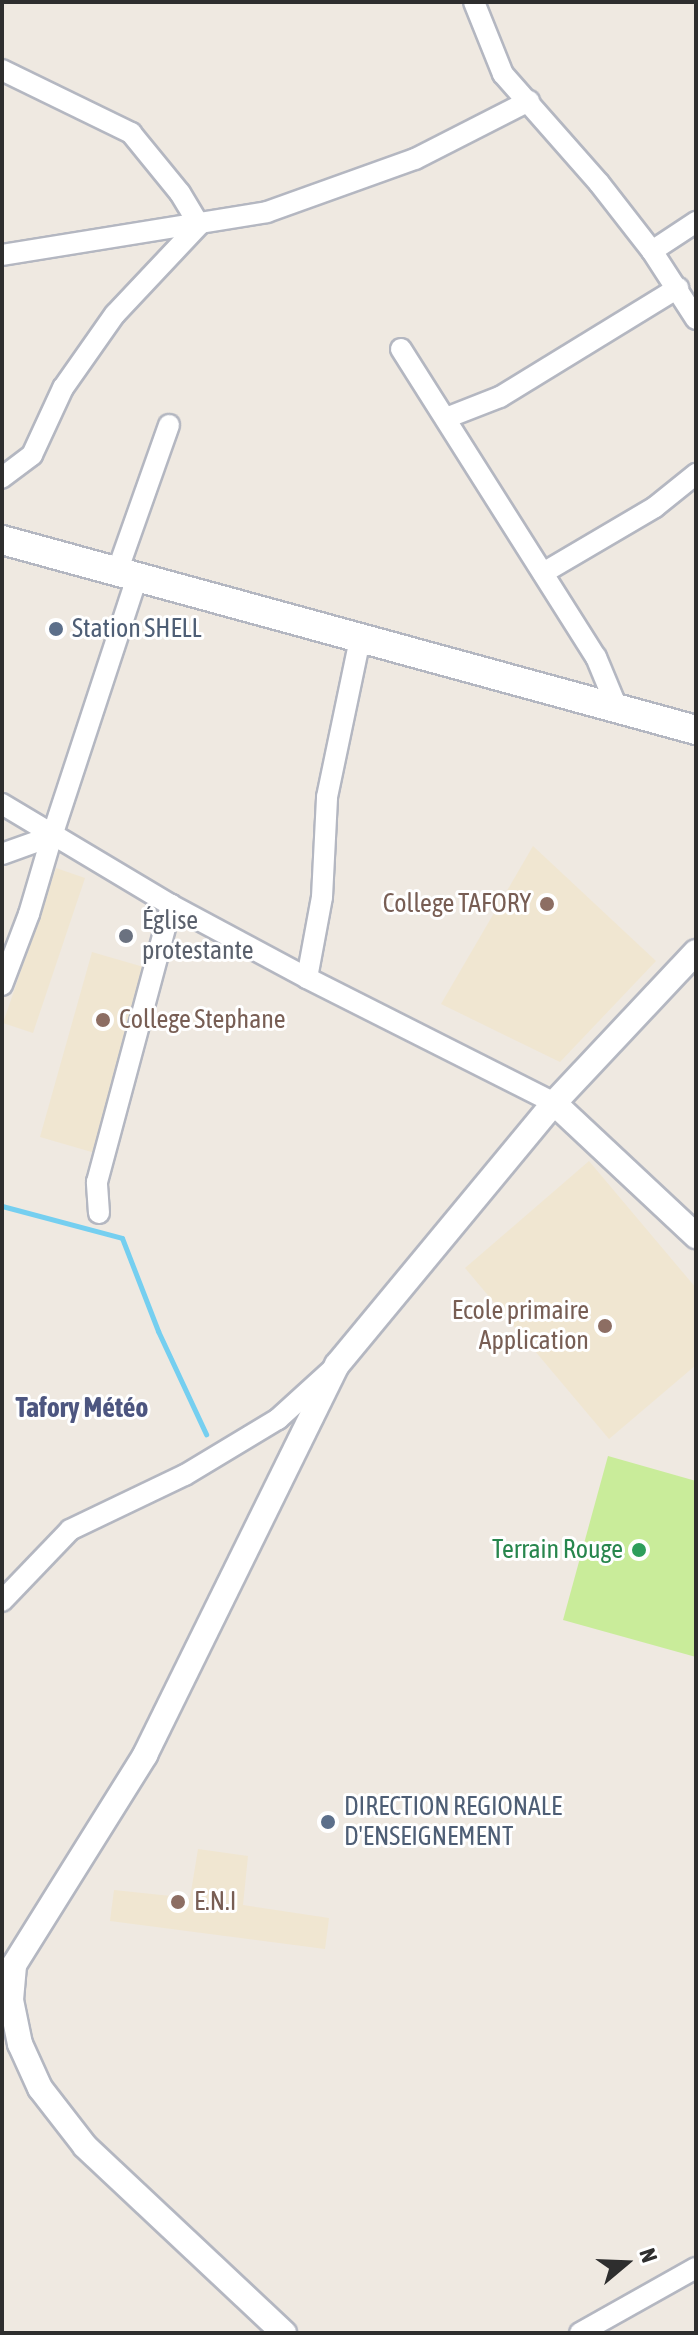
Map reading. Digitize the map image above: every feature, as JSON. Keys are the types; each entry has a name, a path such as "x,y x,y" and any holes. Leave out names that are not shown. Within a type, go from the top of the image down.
{"main road":[{"path":"2,540 696,730"}],"street":[{"path":"474,2 503,74 529,101 652,251 696,319"},
{"path":"2,70 131,133 180,193 199,225"},
{"path":"2,255 267,212 415,159 529,101"},
{"path":"652,251 696,222"},
{"path":"2,478 32,455 63,388 115,314 199,225"},
{"path":"446,418 500,397 678,288"},
{"path":"401,349 596,657 618,710"},
{"path":"2,985 29,914 169,425"},
{"path":"543,573 655,507 696,474"},
{"path":"307,978 322,897 327,797 360,639"},
{"path":"2,804 171,905 554,1103 696,1236"},
{"path":"2,854 52,836"},
{"path":"99,1213 97,1182 171,905"},
{"path":"2,1601 70,1530 185,1475 278,1419 337,1365 554,1103 696,952"},
{"path":"284,2333 85,2146 40,2088 20,2044 11,2000 14,1965 145,1755 337,1365"},
{"path":"580,2333 696,2268"}],"shaded area":[{"name":"College TAFORY","path":"533,846 656,961 560,1062 441,1004"},
{"path":"56,868 85,878 33,1033 3,1023"},
{"name":"College Stephane","path":"92,952 147,968 95,1153 40,1137"},
{"name":"Ecole primaire Application","path":"589,1161 696,1288 696,1365 609,1439 465,1268"},
{"name":"E.N.I","path":"198,1849 248,1856 243,1905 329,1918 325,1949 110,1921 114,1890 190,1898"}],"green space":[{"name":"Terrain Rouge","path":"608,1456 696,1481 696,1657 563,1620"}],"waterway":[{"path":"2,1206 122,1238 158,1331 206,1434"}],"place":[{"name":"Station SHELL","path":"56,629"},
{"name":"College TAFORY","path":"547,904"},
{"name":"Église protestante","path":"126,936"},
{"name":"College Stephane","path":"103,1020"},
{"name":"Ecole primaire Application","path":"605,1326"},
{"name":"Terrain Rouge","path":"639,1550"},
{"name":"DIRECTION REGIONALE D'ENSEIGNEMENT","path":"328,1822"},
{"name":"E.N.I","path":"178,1902"}],"district":[{"name":"Tafory Météo","path":"82,1407"}]}
